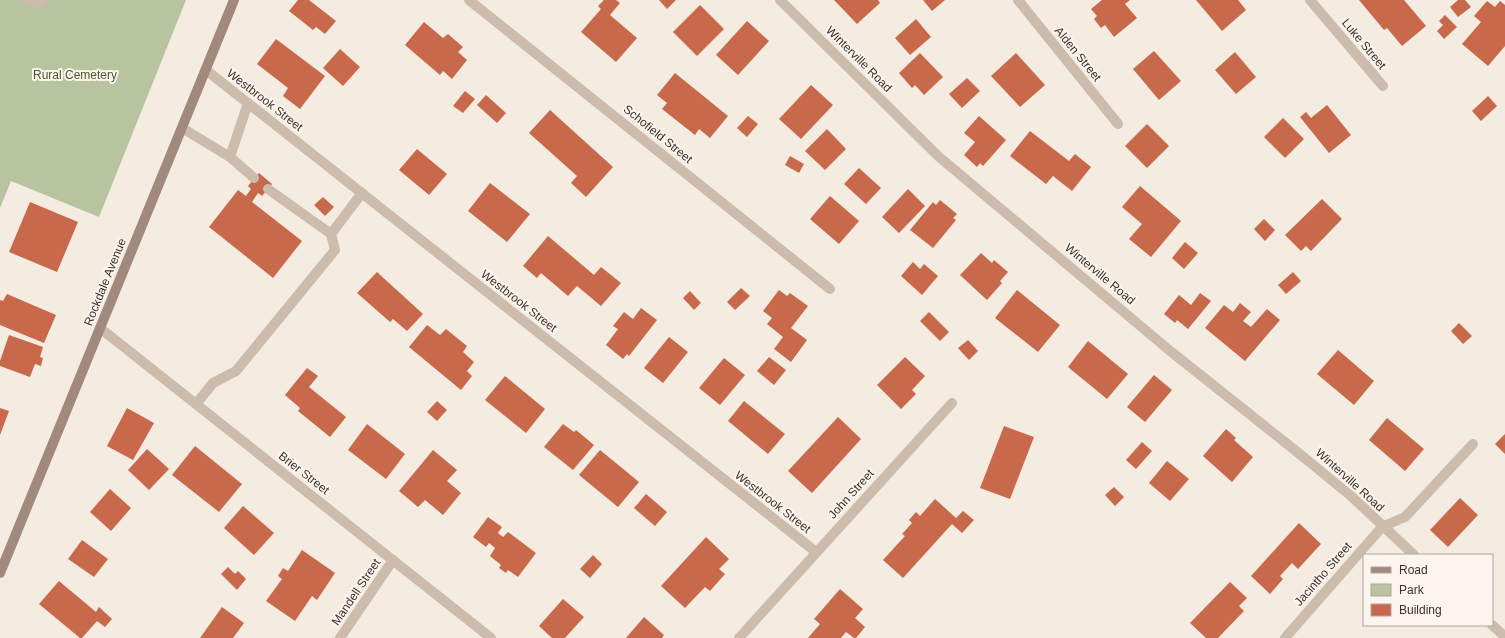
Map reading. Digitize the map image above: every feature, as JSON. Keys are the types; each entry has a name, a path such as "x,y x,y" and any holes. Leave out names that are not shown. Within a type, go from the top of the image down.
{"main road":[{"name":"Rockdale Avenue","path":"0,573 234,0"}],"street":[{"path":"26,0 41,3 42,0"},
{"name":"Schofield Street","path":"469,0 830,289"},
{"name":"Winterville Road","path":"780,0 938,156 1169,350 1307,459 1351,496 1382,527 1413,554"},
{"name":"Alden Street","path":"1018,0 1118,124"},
{"name":"Luke Street","path":"1310,0 1383,86"},
{"name":"Westbrook Street","path":"206,70 816,552"},
{"path":"230,157 248,103"},
{"path":"182,128 230,157 254,178"},
{"path":"196,404 213,383 236,370 335,250 331,234 268,189"},
{"path":"331,234 362,193"},
{"name":"Brier Street","path":"100,328 491,638"},
{"name":"John Street","path":"739,638 952,403"},
{"path":"1382,527 1405,517 1473,444"},
{"name":"Jacintho Street","path":"1285,638 1382,527"},
{"name":"Mandell Street","path":"340,638 393,560"},
{"path":"1493,626 1503,634"}],"green space":[{"name":"Rural Cemetery","path":"0,0 186,0 99,217 11,181 0,208"}],"building":[{"path":"298,0 309,0 336,21 325,34 316,27 313,30 289,11"},
{"path":"604,0 616,0 620,3 610,15 637,38 616,62 581,32 601,9 598,6"},
{"path":"659,0 676,0 667,9"},
{"path":"834,0 878,0 880,3 857,24"},
{"path":"923,0 945,0 932,11"},
{"path":"1102,0 1130,0 1125,4 1137,18 1114,37 1105,25 1101,28 1094,19 1097,16 1091,9"},
{"path":"1196,0 1238,0 1246,10 1222,31"},
{"path":"1359,0 1404,0 1426,26 1402,46 1387,28 1384,30"},
{"path":"1458,0 1465,0 1471,7 1458,17 1450,7"},
{"path":"1487,1 1495,7 1500,1 1505,5 1505,46 1488,66 1462,44 1481,22 1474,16"},
{"path":"700,5 724,29 697,56 673,32"},
{"path":"1445,15 1457,27 1444,39 1437,31 1443,25 1439,21"},
{"path":"916,19 931,37 910,55 895,38"},
{"path":"747,21 769,41 738,75 716,55"},
{"path":"424,22 443,38 448,34 463,47 458,52 467,60 452,79 443,71 440,75 405,45"},
{"path":"276,39 325,76 300,109 283,96 288,88 257,64"},
{"path":"340,49 360,67 343,86 323,68"},
{"path":"1154,51 1181,81 1159,100 1133,69"},
{"path":"1235,52 1256,77 1236,94 1215,70"},
{"path":"920,53 943,77 924,95 915,85 912,88 899,73"},
{"path":"1016,53 1045,85 1020,107 991,76"},
{"path":"675,73 728,116 710,138 699,129 695,135 662,109 667,103 657,95"},
{"path":"967,78 980,91 962,108 949,94"},
{"path":"811,85 833,105 801,139 779,119"},
{"path":"465,91 475,99 463,113 453,106"},
{"path":"486,95 506,113 497,123 477,105"},
{"path":"1488,96 1497,106 1481,121 1472,111"},
{"path":"1327,105 1351,135 1329,153 1300,117 1306,112 1311,118"},
{"path":"550,110 613,167 586,197 571,183 577,176 529,133"},
{"path":"748,116 758,124 747,137 737,128"},
{"path":"979,116 1006,140 983,166 980,163 977,167 964,155 975,142 964,133"},
{"path":"1283,118 1304,139 1285,158 1264,137"},
{"path":"1147,124 1169,146 1147,168 1125,146"},
{"path":"827,129 846,149 825,170 805,151"},
{"path":"1030,131 1069,161 1075,154 1091,167 1072,191 1053,176 1046,184 1010,156"},
{"path":"417,149 447,174 429,195 399,170"},
{"path":"790,156 804,164 799,173 785,165"},
{"path":"859,168 881,188 866,204 844,184"},
{"path":"259,173 272,184 262,196 258,193 252,202 302,241 273,278 209,227 238,190 246,196 251,189 248,186"},
{"path":"490,183 530,214 507,242 468,211"},
{"path":"1140,186 1181,221 1151,257 1129,239 1142,224 1122,207"},
{"path":"908,189 925,206 899,233 882,217"},
{"path":"830,196 859,221 839,244 810,219"},
{"path":"323,197 334,207 325,216 314,205"},
{"path":"1322,199 1342,219 1311,251 1306,246 1301,251 1285,235"},
{"path":"940,200 957,214 953,218 956,220 933,248 910,230 933,202 936,205"},
{"path":"30,202 78,222 57,272 9,252"},
{"path":"1264,219 1275,230 1265,241 1254,229"},
{"path":"548,236 594,275 601,267 621,283 601,306 577,286 568,296 541,273 537,278 523,266"},
{"path":"1185,242 1198,253 1184,269 1172,258"},
{"path":"981,253 992,263 994,260 1008,272 1000,281 1002,283 987,300 960,275"},
{"path":"913,262 920,269 924,264 938,276 922,295 901,276"},
{"path":"377,272 423,314 407,331 393,319 390,322 357,293"},
{"path":"1293,272 1301,281 1286,294 1278,285"},
{"path":"741,288 750,296 735,310 727,302"},
{"path":"779,290 787,296 790,293 808,306 791,328 807,340 791,362 774,349 783,337 767,324 772,318 763,311"},
{"path":"1017,290 1060,325 1038,352 995,318"},
{"path":"690,291 701,303 694,310 683,298"},
{"path":"1200,293 1211,301 1188,329 1177,320 1175,323 1164,314 1179,295 1191,305"},
{"path":"7,294 56,315 44,343 0,325 0,300 3,301"},
{"path":"1240,303 1251,312 1243,321 1251,327 1267,309 1280,320 1245,361 1205,328 1224,305 1233,312"},
{"path":"641,308 657,320 629,356 627,354 623,359 606,345 618,329 613,326 624,312 633,319"},
{"path":"929,312 949,332 940,341 920,321"},
{"path":"1459,323 1472,336 1463,344 1451,331"},
{"path":"427,325 440,335 446,329 467,346 463,352 474,362 467,371 472,376 461,390 409,347"},
{"path":"9,335 43,347 40,357 43,358 41,366 35,364 30,377 0,366 0,361"},
{"path":"669,337 688,352 663,383 644,368"},
{"path":"968,340 978,351 969,360 958,348"},
{"path":"1088,341 1128,374 1107,399 1068,367"},
{"path":"1338,350 1374,381 1354,405 1317,374"},
{"path":"769,357 786,370 774,385 757,371"},
{"path":"905,357 925,376 912,390 916,394 901,409 877,385"},
{"path":"724,358 745,375 720,405 699,388"},
{"path":"307,368 318,376 309,387 346,417 330,437 298,411 300,408 285,395"},
{"path":"1154,375 1172,390 1145,422 1127,407"},
{"path":"505,376 545,409 526,433 485,400"},
{"path":"437,401 447,410 437,421 427,412"},
{"path":"744,401 785,434 768,454 728,421"},
{"path":"0,408 9,411 0,435"},
{"path":"127,408 154,423 133,460 107,446"},
{"path":"838,417 861,439 812,493 788,471"},
{"path":"1387,418 1424,449 1405,471 1369,440"},
{"path":"367,424 405,454 386,479 348,450"},
{"path":"563,424 574,432 576,430 594,445 573,470 544,447"},
{"path":"1004,426 1034,437 1010,499 980,488"},
{"path":"1226,429 1236,438 1234,440 1253,457 1232,482 1203,456"},
{"path":"1505,434 1505,454 1495,444"},
{"path":"1142,442 1152,451 1136,469 1126,460"},
{"path":"195,446 242,484 219,512 172,475"},
{"path":"147,449 169,469 149,490 128,470"},
{"path":"433,450 457,470 447,481 461,493 443,515 425,500 418,507 399,491"},
{"path":"600,450 639,482 618,507 579,475"},
{"path":"1167,461 1189,479 1170,501 1149,483"},
{"path":"1114,487 1124,497 1115,506 1105,495"},
{"path":"110,489 131,508 111,531 90,512"},
{"path":"646,494 667,512 655,526 634,508"},
{"path":"1460,498 1478,515 1448,547 1430,530"},
{"path":"935,499 956,518 963,511 974,520 962,533 952,524 903,578 883,560 905,536 902,534 912,523 909,520 916,512 920,516"},
{"path":"243,506 274,533 254,555 224,528"},
{"path":"488,517 502,527 498,533 503,537 508,532 536,553 518,577 508,570 506,573 499,568 501,565 490,556 495,548 489,543 486,547 473,537"},
{"path":"1299,523 1321,544 1298,569 1292,563 1280,576 1283,579 1270,594 1251,576"},
{"path":"706,537 729,559 719,569 725,574 710,591 705,587 685,608 661,586"},
{"path":"82,540 108,559 94,577 68,559"},
{"path":"302,550 335,573 317,600 312,596 295,621 266,601 282,579 278,576 283,568 288,571"},
{"path":"593,555 602,564 590,578 580,569"},
{"path":"228,567 235,574 238,571 246,579 237,590 221,574"},
{"path":"59,581 96,612 99,607 112,619 105,627 97,621 82,638 80,638 39,604"},
{"path":"1230,582 1247,598 1239,606 1244,611 1218,638 1206,638 1190,623"},
{"path":"840,589 863,609 855,618 865,627 856,638 846,632 841,638 808,638 820,624 814,619"},
{"path":"563,599 584,617 565,638 552,638 539,626"},
{"path":"222,607 244,623 233,638 200,638"},
{"path":"644,617 664,635 662,638 626,638"}]}
